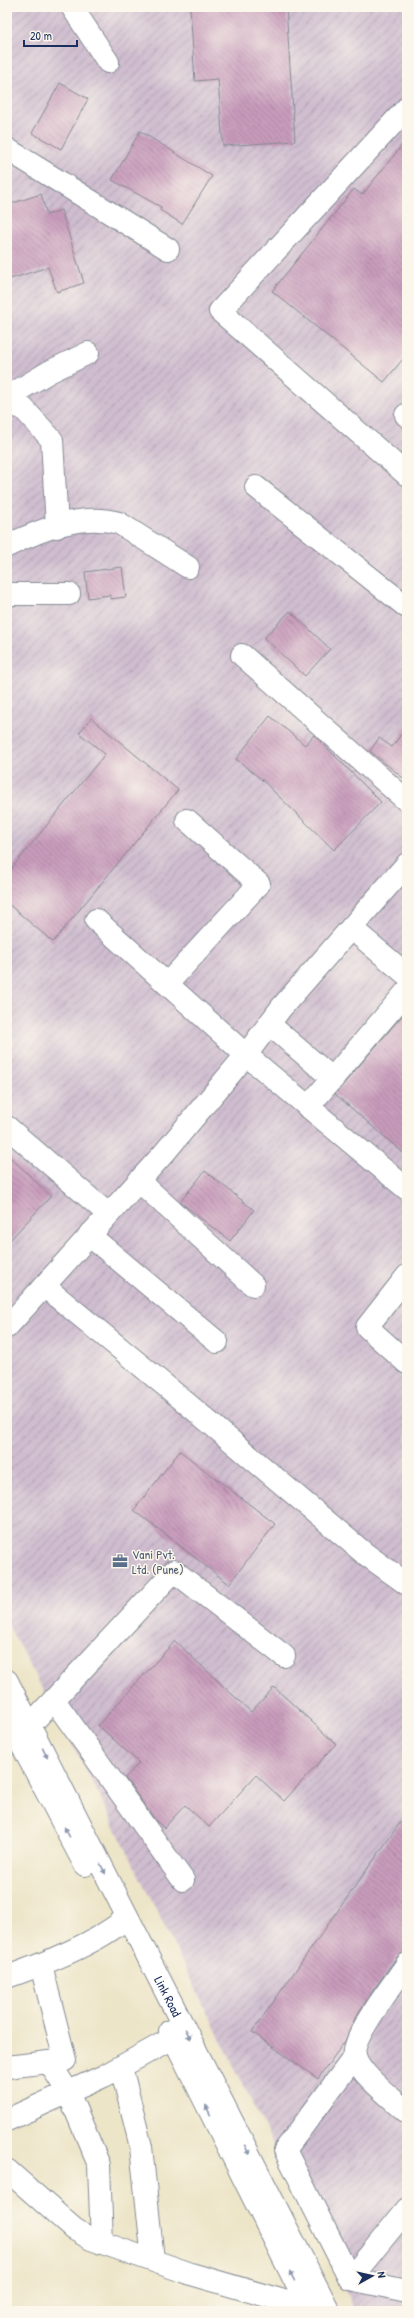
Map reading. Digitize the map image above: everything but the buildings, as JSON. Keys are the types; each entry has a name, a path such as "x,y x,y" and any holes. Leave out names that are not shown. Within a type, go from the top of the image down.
{"street":[{"path":"72,7 108,62"},
{"path":"407,108 220,311 407,475"},
{"path":"7,149 168,249"},
{"path":"7,397 49,372 88,353"},
{"path":"7,404 23,408 52,440 57,527"},
{"path":"256,487 407,607"},
{"path":"7,546 30,534 78,520 96,519 114,522 188,567"},
{"path":"7,594 69,594"},
{"path":"242,655 407,802"},
{"path":"167,984 259,884 187,820"},
{"path":"7,1327 139,1181 246,1055 269,1024 407,864"},
{"path":"96,920 246,1055 407,1190"},
{"path":"351,928 407,975"},
{"path":"308,1107 407,991"},
{"path":"269,1024 332,1079"},
{"path":"7,1127 108,1214"},
{"path":"139,1181 253,1285"},
{"path":"89,1235 217,1342"},
{"path":"407,1276 367,1327 407,1363"},
{"path":"44,1286 184,1401 364,1553 407,1584"},
{"path":"31,1724 174,1571 284,1656"},
{"name":"Link Road","path":"7,1681 31,1724 122,1922 173,2038 309,2309"},
{"path":"54,1700 183,1880"},
{"name":"Link Road","path":"7,1717 122,1922 329,2311"},
{"path":"7,1977 41,1965 122,1922"},
{"path":"350,2279 285,2150 355,2056 358,2037 407,1964"},
{"path":"7,2068 65,2060 41,1965"},
{"path":"7,2120 121,2067 173,2038"},
{"path":"355,2056 360,2066 372,2080 407,2112"},
{"path":"50,2062 68,2092 99,2165 102,2243"},
{"path":"121,2067 141,2148 153,2260"},
{"path":"7,2170 74,2229 102,2243 191,2274 309,2309"},
{"path":"350,2279 407,2210"},
{"path":"350,2279 407,2291"}],"shaded area":[{"path":"7,7 407,7 407,2311 356,2311 96,1789 7,1623"}],"place":[{"name":"Vani Pvt. Ltd. (Pune)","path":"120,1561"}]}
